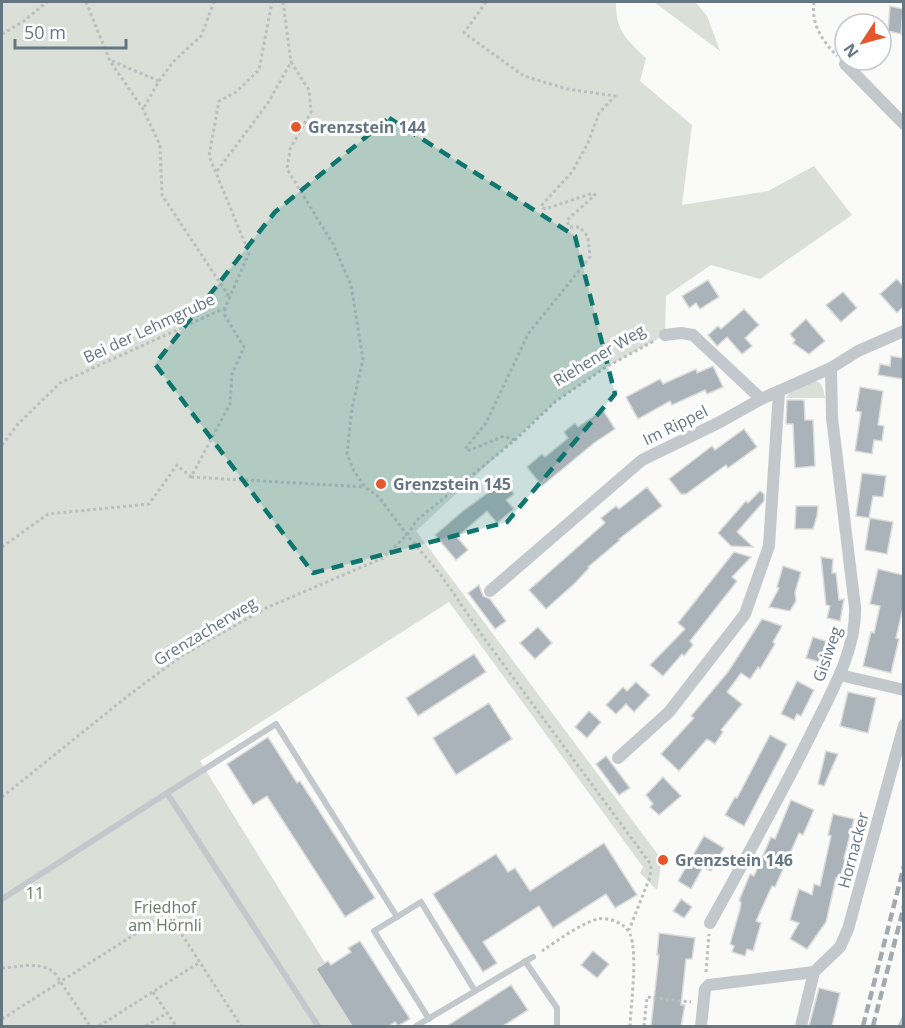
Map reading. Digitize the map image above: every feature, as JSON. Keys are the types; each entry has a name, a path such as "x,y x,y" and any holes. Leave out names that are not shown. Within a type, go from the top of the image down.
{"street":[{"path":"853,72 903,124"},
{"name":"Im Rippel","path":"489,591 642,460 761,399 831,368 858,351 903,331"},
{"name":"Riehener Weg","path":"665,335 681,333 693,335 761,399"},
{"name":"Gisiweg","path":"710,923 782,795 840,675 855,618 832,418 831,368"},
{"path":"618,758 669,712 745,614 769,546 779,391"},
{"path":"840,675 903,690"},
{"name":"Hornacker","path":"814,972 840,947 848,929 903,725"},
{"path":"701,1026 705,988 713,983 814,972 801,1026"}],"lane":[{"path":"2,899 276,724 397,917"},
{"path":"167,793 318,1026"},
{"path":"429,1019 374,931 421,902 475,991"},
{"path":"416,1026 532,957"},
{"path":"525,961 557,1008 557,1026"},
{"path":"901,1026 903,1019"}],"path":[{"path":"2,34 24,21 47,2"},
{"path":"86,2 110,61 143,109 160,145 162,195 230,298"},
{"path":"143,109 173,62 201,36 214,2"},
{"name":"Bei der Lehmgrube","path":"2,445 18,424 60,383 225,308 249,253 209,156 219,101 236,92 259,70 272,2"},
{"path":"283,2 291,62 309,90 310,112 290,149 287,169 333,244 351,285 363,359 352,408 347,454 365,488"},
{"path":"486,2 464,33 524,76 567,89 615,96 599,113 588,143 572,172 541,206 545,209 593,193 594,195 567,220 569,227 580,227 588,237 590,257 528,334 486,423 465,449 470,450 504,436 514,440"},
{"path":"814,2 812,14 821,39 833,52"},
{"path":"110,61 159,81"},
{"path":"217,171 268,103 291,62"},
{"path":"191,477 230,404 232,374 244,347 225,316 225,308"},
{"name":"Riehener Weg","path":"407,535 417,520 514,440 556,401 606,367 665,335"},
{"path":"2,547 48,514 149,504 177,465 191,477 365,488 379,496 407,535 441,575 484,638 649,862 650,877 629,930 633,948 630,1026"},
{"name":"Grenzacherweg","path":"2,797 129,695 183,655 266,608 383,558 407,535"},
{"path":"2,1020 168,913 241,1026"},
{"path":"532,957 573,931 601,918 616,921 629,930"},
{"path":"705,988 710,923"},
{"path":"99,1026 200,962"},
{"path":"2,968 36,965 47,967 54,972 90,1026"},
{"path":"153,992 176,1026"},
{"path":"644,1026 647,997 703,1004"},
{"path":"146,1026 167,1012"}],"highlighted area":[{"path":"389,118 575,236 615,394 507,522 313,573 155,364 275,212"}],"green space":[{"path":"2,2 616,2 620,27 633,46 646,58 640,81 692,125 682,205 768,191 814,166 852,215 760,279 711,265 666,296 665,335 606,367 556,401 416,531 662,860 657,890 640,873 643,867 449,602 200,761 364,1026 2,1026"},
{"path":"654,2 695,2 707,16 720,51"},
{"path":"814,381 821,385 825,398 786,398 790,392"}],"building":[{"path":"890,6 903,9 901,34 893,32 893,12 890,12"},
{"path":"897,279 903,286 903,307 897,313 880,294"},
{"path":"708,280 719,297 700,309 696,303 689,308 682,296"},
{"path":"843,292 857,308 841,322 826,305"},
{"path":"744,309 759,325 745,338 752,346 742,354 727,337 717,346 708,335 718,326 721,329"},
{"path":"806,319 825,341 809,354 793,343 795,340 790,334"},
{"path":"891,356 903,358 903,379 878,375 880,364 890,366"},
{"path":"713,366 723,387 707,394 705,390 672,405 670,401 638,419 626,397 660,379 663,384 696,369 697,373"},
{"path":"860,387 883,391 878,425 884,426 882,441 874,440 872,454 855,451 861,412 856,411"},
{"path":"787,400 804,400 805,420 813,420 815,466 795,468 793,424 786,424"},
{"path":"603,410 615,429 594,443 542,486 527,467 542,454 545,457 568,438 564,432 575,423 578,427"},
{"path":"744,429 757,447 728,468 726,465 686,494 681,494 669,479 712,446 715,450"},
{"path":"862,473 886,476 883,497 873,496 869,518 856,516"},
{"path":"504,481 514,494 506,500 514,509 497,523 487,511 457,537 468,550 456,560 435,535"},
{"path":"647,487 662,506 619,539 546,609 529,590 605,523 601,518 616,506 619,509"},
{"path":"760,491 764,494 764,501 737,532 753,547 731,546 718,533 746,501 748,503"},
{"path":"796,506 818,506 813,529 795,529"},
{"path":"870,518 893,522 887,554 865,550"},
{"path":"734,552 751,557 732,577 737,581 690,641 693,645 663,676 650,665 685,629 678,623"},
{"path":"821,557 833,559 832,573 836,573 839,600 844,599 840,621 827,618 830,606 826,605"},
{"path":"783,566 801,572 795,592 796,601 790,611 769,607 779,588 777,587"},
{"path":"878,569 903,575 903,608 891,673 863,666 880,606 870,604"},
{"path":"479,585 483,596 490,599 506,621 495,629 468,593"},
{"path":"762,619 782,626 773,642 775,644 760,669 758,667 750,679 741,673 727,692 742,704 721,730 723,732 715,744 707,739 679,771 661,754 694,718 691,716 728,672"},
{"path":"538,627 552,643 535,659 520,643"},
{"path":"813,637 832,643 825,664 806,658"},
{"path":"474,654 486,672 418,716 406,698"},
{"path":"797,681 814,690 801,716 797,714 794,720 781,714"},
{"path":"636,682 650,695 634,712 626,704 616,714 606,705 623,687 627,691"},
{"path":"848,692 876,698 868,733 840,726"},
{"path":"489,703 512,739 456,775 433,738"},
{"path":"589,711 601,722 587,738 575,727"},
{"path":"770,735 787,744 744,826 725,815 735,797 737,798"},
{"path":"268,737 297,783 300,781 375,898 345,917 267,796 253,805 227,764"},
{"path":"826,751 838,754 824,786 818,784"},
{"path":"606,756 630,788 619,795 596,764"},
{"path":"663,777 681,796 659,815 650,807 653,804 646,795"},
{"path":"791,800 814,810 803,835 799,833 775,887 772,886 756,921 761,923 753,951 747,949 745,956 732,952 734,946 730,944 740,909 741,902 739,901 750,874 754,876 771,837 775,839"},
{"path":"833,814 854,819 841,879 836,878 826,922 807,949 790,939 799,923 790,920 799,889 812,895 814,884 820,886 831,836 828,835"},
{"path":"704,836 724,848 711,871 703,867 691,889 678,881"},
{"path":"604,843 637,895 615,908 606,894 553,928 539,906 483,942 497,963 483,972 433,894 496,854 508,872 515,868 530,891"},
{"path":"681,899 692,907 684,918 673,911"},
{"path":"659,933 695,938 692,959 686,959 681,1005 685,1005 681,1026 651,1026 659,955 657,955"},
{"path":"360,941 410,1019 398,1026 395,1022 389,1026 352,1026 316,969 328,961 331,965 351,952 348,948"},
{"path":"593,951 609,964 597,978 581,965"},
{"path":"511,985 528,1010 514,1019 503,1026 447,1026"},
{"path":"819,988 840,993 832,1026 809,1026"}],"railway":[{"path":"863,1026 904,866"},
{"path":"873,1026 904,906"}],"place":[{"name":"Grenzstein 144","path":"296,127"},
{"name":"Grenzstein 145","path":"381,484"},
{"name":"Grenzstein 146","path":"663,860"}],"park label":[{"name":"11","path":"35,893"},
{"name":"Friedhof am Hörnli","path":"165,916"}]}
